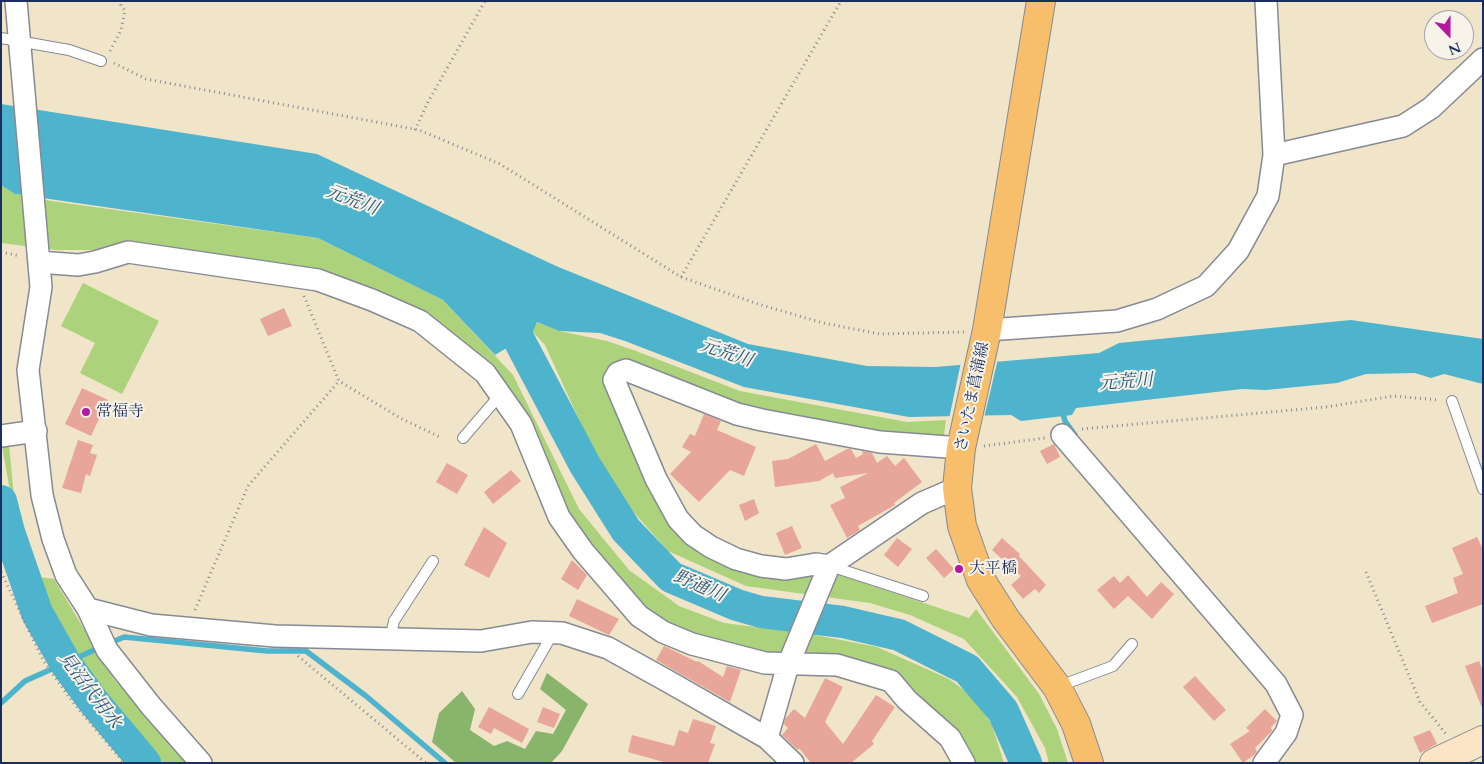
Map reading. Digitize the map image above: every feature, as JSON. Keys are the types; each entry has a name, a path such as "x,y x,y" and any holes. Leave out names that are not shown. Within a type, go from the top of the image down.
{"main road":[{"name":"さいたま菖蒲線","path":"1041,1 986,334 961,444 957,488 962,526 981,580 1000,611 1057,687 1076,724 1089,763"}],"street":[{"path":"16,1 13,44 41,287 28,370 42,495 53,539 66,575 88,609 107,650 151,706 201,763"},
{"path":"986,334 1117,321 1157,309 1206,286 1238,251 1268,196 1274,155 1266,1"},
{"path":"1274,155 1403,126 1431,108 1483,59"},
{"path":"38,255 78,265 128,252 296,277 327,284 372,300 420,321 485,373 521,424 559,517 606,579 639,616 664,632 692,644 765,663 837,665 891,681 907,700 950,738 964,763"},
{"path":"827,569 816,564 786,569 761,566 736,559 692,535 678,520 656,479 614,380 618,373 626,370 737,414 754,418 880,442 961,444"},
{"path":"3,436 36,431"},
{"path":"1062,435 1276,684 1292,715 1286,733 1264,763"},
{"path":"767,738 788,664 827,569 922,503 957,488"},
{"path":"88,609 151,624 275,636 481,641 532,632 562,633 608,648 767,738 793,763"},
{"path":"1434,763 1472,751"}],"lane":[{"path":"13,44 69,50 101,61"},
{"path":"463,438 500,395"},
{"path":"1452,401 1483,489"},
{"path":"390,640 394,621 433,560"},
{"path":"827,569 924,596"},
{"path":"518,694 553,633"},
{"path":"1057,687 1113,666 1132,644"}],"path":[{"path":"122,1 121,5 125,11 121,30 114,46 101,61 115,64 146,79 415,130 500,164 681,277 758,304 823,323 880,334 986,334"},
{"path":"415,130 428,102 486,1"},
{"path":"681,277 841,1"},
{"path":"296,277 340,381 402,419 442,438"},
{"path":"188,628 248,486 340,381"},
{"path":"961,444 1062,435 1081,429 1326,407 1393,396 1452,401"},
{"path":"1,572 43,660 71,700 124,763"},
{"path":"1366,572 1420,702 1472,751"},
{"path":"275,636 426,763"}],"green space":[{"path":"1,185 15,194 51,201 318,238 443,300 513,375 579,509 629,570 679,606 724,623 810,634 877,647 949,679 975,698 992,725 1004,763 972,763 888,673 800,661 676,634 630,600 564,514 494,373 323,277 101,250 56,250 1,243"},
{"path":"83,283 159,321 122,394 80,373 95,343 61,326"},
{"path":"537,322 559,331 607,341 740,391 907,422 946,420 943,441 899,437 744,410 614,372 664,505 712,555 834,573 969,618 976,609 1039,694 1057,729 1068,763 1049,763 1045,748 1017,697 964,639 910,615 870,603 746,586 668,551 631,509 597,459 545,345 533,332"},
{"path":"9,445 14,497 39,577 54,579 114,679 189,763 161,763 82,671 55,624 18,536 2,446"},
{"path":"547,673 588,704 562,751 551,763 456,763 432,742 439,713 462,691 475,709 470,730 494,746 507,741 525,749 536,731 553,734 566,710 540,689"}],"water":[{"name":"元荒川","path":"1,104 317,154 556,266 748,344 867,366 936,367 1099,353 1119,343 1351,320 1483,339 1483,384 1444,374 1431,378 1415,373 1366,374 1337,383 1266,390 1242,389 1076,408 1072,415 1021,421 1011,415 909,417 744,387 600,333 559,331 537,322 533,332 495,355 443,300 318,238 15,194 1,185"}],"pier":[{"path":"998,359 984,418 949,419 961,362"}],"building":[{"path":"284,308 292,326 268,336 260,319"},
{"name":"常福寺","path":"82,388 108,400 91,436 65,424"},
{"path":"704,414 721,421 717,430 756,447 744,476 730,470 699,502 670,474 691,452 682,447 690,434 695,436"},
{"path":"78,440 93,445 90,453 97,455 90,476 86,474 81,493 62,488"},
{"path":"816,444 825,461 847,449 851,449 856,458 863,454 862,451 872,453 877,463 887,456 895,466 904,458 922,482 894,503 895,505 858,526 860,530 847,538 830,505 845,498 840,487 868,473 835,478 833,473 819,481 775,487 772,461 788,459"},
{"path":"1054,444 1060,457 1047,464 1040,451"},
{"path":"447,463 468,475 457,494 436,482"},
{"path":"511,470 521,481 493,504 484,492"},
{"path":"754,499 759,513 745,521 739,505"},
{"path":"792,526 802,548 785,555 776,533"},
{"path":"484,527 507,543 489,578 464,565"},
{"path":"1477,537 1483,549 1483,604 1432,623 1425,606 1458,593 1453,578 1463,574 1452,548"},
{"path":"897,538 912,549 898,567 884,555"},
{"path":"1002,538 1020,554 1019,556 1046,585 1039,593 1035,589 1023,599 1011,585 1021,576 992,550"},
{"path":"936,549 954,569 944,578 926,558"},
{"path":"572,560 587,575 578,590 561,579"},
{"path":"1128,575 1147,597 1161,582 1174,594 1152,619 1128,596 1114,609 1097,590 1114,576 1120,583"},
{"path":"577,599 619,619 609,635 569,616"},
{"path":"664,646 698,661 723,677 727,666 741,670 730,702 656,660"},
{"path":"1479,661 1483,671 1482,708 1465,666"},
{"path":"1195,676 1226,710 1214,721 1183,687"},
{"path":"825,678 843,687 825,722 843,744 876,695 895,707 872,741 874,744 851,763 811,763 799,748 798,750 782,735 788,728 784,724 785,719 794,709 805,718"},
{"path":"489,707 529,729 522,743 494,728 491,734 478,727"},
{"path":"543,707 560,714 554,728 537,722"},
{"path":"1265,709 1277,721 1271,727 1272,731 1255,748 1257,752 1243,763 1230,744 1250,731 1246,728"},
{"path":"693,719 716,726 710,743 715,744 708,763 667,763 628,752 632,735 674,746 679,730 688,733"},
{"path":"1430,730 1437,744 1420,753 1413,737"}],"waterway":[{"name":"野通川","path":"496,301 519,340 585,465 626,530 671,577 737,605 761,612 843,622 899,635 967,669 1003,711 1026,763"},
{"path":"1062,410 1065,421 1075,435"},
{"name":"見沼代用水","path":"1,501 9,532 37,613 66,664 93,701 145,763"},
{"path":"110,643 124,637 267,651 306,651 366,696 445,763"},
{"path":"1,703 25,681 101,647"}],"place":[{"name":"常福寺","path":"86,412"},
{"name":"大平橋","path":"959,569"}]}
